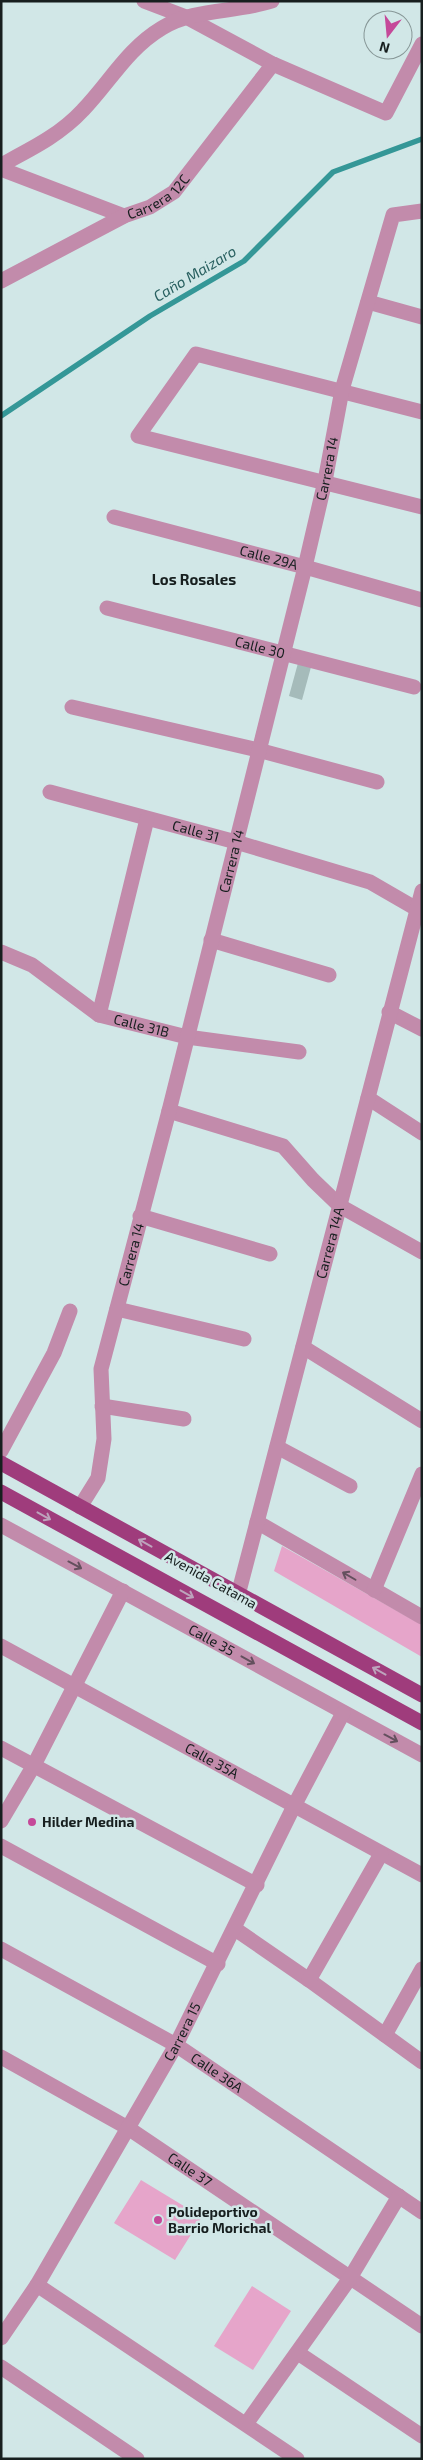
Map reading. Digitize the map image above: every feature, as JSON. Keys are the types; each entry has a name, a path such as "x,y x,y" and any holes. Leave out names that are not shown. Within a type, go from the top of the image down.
{"main road":[{"name":"Avenida Catama","path":"1,1463 422,1695"},
{"name":"Avenida Catama","path":"1,1492 422,1723"}],"street":[{"path":"144,1 186,18 274,64 386,113 422,44"},
{"path":"1,165 35,147 68,124 92,100 132,51 162,28 186,18 246,8 272,1"},
{"name":"Carrera 12C","path":"1,281 124,216 150,207 174,192 274,64"},
{"path":"1,169 124,216"},
{"name":"Carrera 14","path":"80,1507 98,1478 104,1439 100,1369 169,1111 305,567 325,481 342,390 393,215 422,212"},
{"path":"368,302 422,317"},
{"path":"422,412 196,354 138,436 325,481 422,507"},
{"name":"Calle 29A","path":"114,517 422,600"},
{"name":"Calle 30","path":"106,608 414,687"},
{"path":"72,706 258,750 377,782"},
{"name":"Calle 31","path":"50,792 236,842 370,882 419,911"},
{"path":"99,1015 147,819"},
{"name":"Carrera 14A","path":"238,1595 389,1012 419,911 422,891"},
{"path":"211,940 329,975"},
{"name":"Calle 31B","path":"1,952 32,965 99,1015 187,1037 299,1052"},
{"path":"389,1012 422,1029"},
{"path":"368,1098 422,1133"},
{"path":"169,1111 283,1146 313,1180 340,1206 422,1252"},
{"path":"140,1216 270,1254"},
{"path":"117,1309 244,1339"},
{"path":"1,1451 54,1353 70,1310"},
{"path":"303,1347 422,1422"},
{"path":"102,1406 184,1419"},
{"path":"276,1447 350,1486"},
{"path":"374,1590 415,1508 422,1474"},
{"path":"257,1522 422,1618"},
{"name":"Calle 35","path":"1,1525 422,1755"},
{"path":"1,1821 34,1765 76,1686 123,1591"},
{"name":"Calle 35A","path":"1,1646 422,1875"},
{"name":"Carrera 15","path":"1,2338 37,2285 176,2045 218,1964 294,1806 343,1713"},
{"path":"1,1748 257,1884"},
{"path":"1,1846 218,1964"},
{"path":"309,1980 381,1854"},
{"path":"235,1929 422,2062"},
{"name":"Calle 36A","path":"1,1949 176,2045 422,2212"},
{"path":"385,2035 422,1969"},
{"name":"Calle 37","path":"1,2057 128,2128 422,2326"},
{"path":"246,2424 350,2278 399,2196"},
{"path":"37,2285 298,2459"},
{"path":"298,2353 422,2436"},
{"path":"1,2367 137,2459"}],"shaded area":[{"path":"282,1546 422,1625 422,1657 274,1571"},
{"name":"Polideportivo Barrio Morichal","path":"141,2180 202,2217 175,2260 114,2223"},
{"path":"252,2286 291,2311 253,2370 214,2346"}],"building":[{"path":"298,663 311,667 302,700 289,696"}],"waterway":[{"name":"Caño Maizaro","path":"1,416 150,316 244,261 333,172 422,139"}],"place":[{"name":"Hilder Medina","path":"32,1822"},
{"name":"Polideportivo Barrio Morichal","path":"158,2220"}],"district":[{"name":"Los Rosales","path":"194,580"}]}
